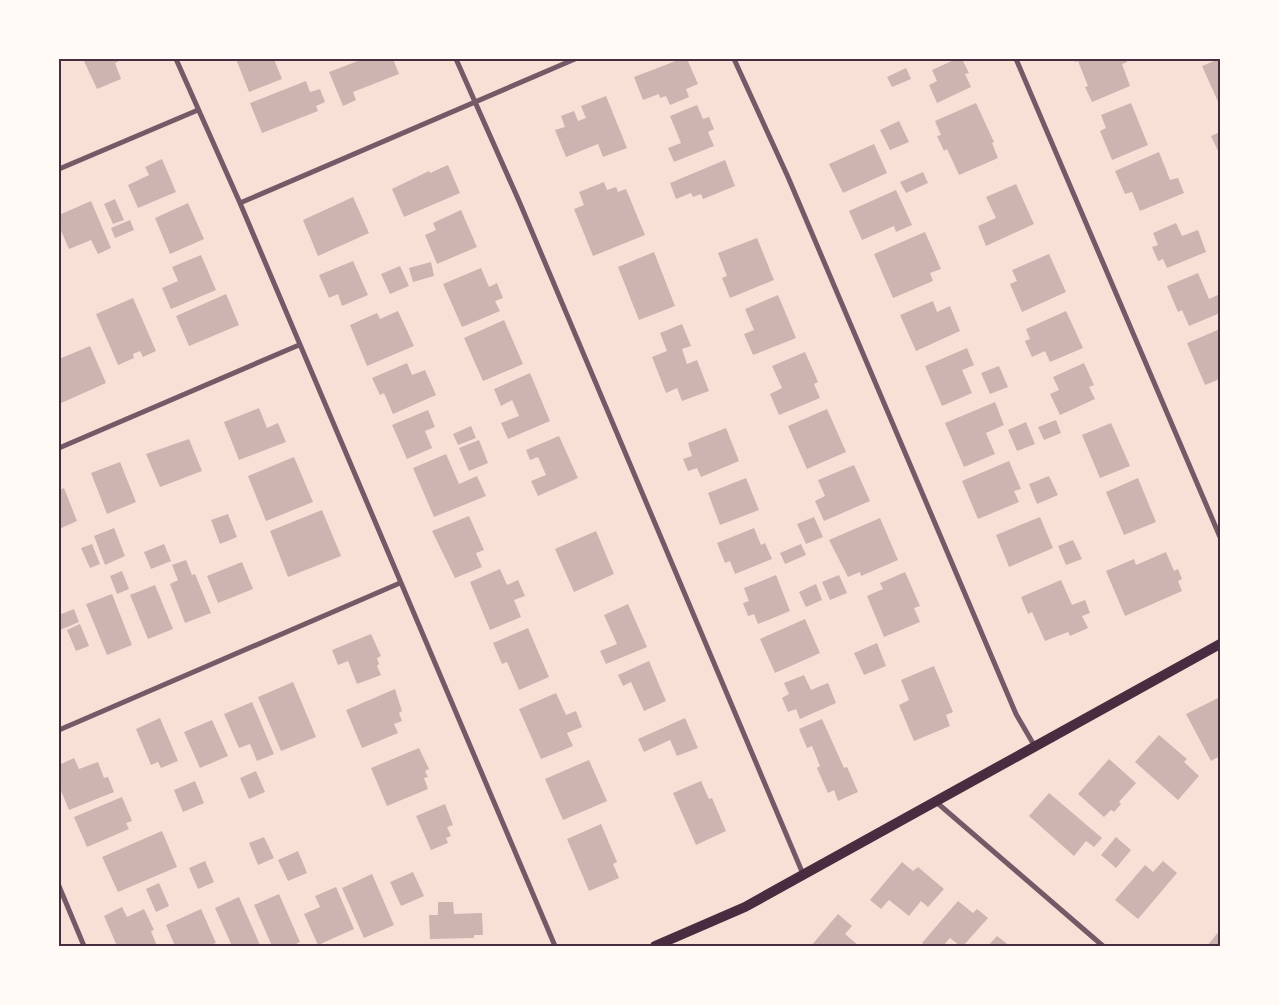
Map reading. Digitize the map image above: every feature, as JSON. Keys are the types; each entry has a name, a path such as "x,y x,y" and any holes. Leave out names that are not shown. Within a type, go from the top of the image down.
{"main road":[{"path":"655,946 745,907 1034,745 1220,644"}],"street":[{"path":"176,59 240,203 555,946"},
{"path":"456,59 519,201 803,874"},
{"path":"240,203 575,59"},
{"path":"734,59 788,177 1016,714 1034,745"},
{"path":"1016,59 1220,537"},
{"path":"59,169 198,110"},
{"path":"59,448 299,345"},
{"path":"59,730 400,583"},
{"path":"935,801 1103,946"},
{"path":"59,886 84,946"}],"building":[{"path":"83,59 116,59 118,62 115,63 121,79 97,89"},
{"path":"236,59 274,59 282,79 249,92"},
{"path":"363,59 393,59 399,74 353,92 356,100 343,106 329,72"},
{"path":"681,59 687,59 698,84 686,89 689,97 670,105 666,96 660,98 659,94 643,100 634,77"},
{"path":"956,59 962,59 969,73 965,74 971,87 937,103 929,85 937,81 932,70"},
{"path":"1074,59 1126,59 1127,62 1122,64 1130,86 1092,102 1085,87 1088,86 1078,61 1075,62"},
{"path":"1220,59 1220,106 1202,66"},
{"path":"906,68 911,79 892,87 887,77"},
{"path":"306,81 310,92 320,89 325,102 316,106 318,111 262,133 250,103"},
{"path":"606,96 627,148 603,157 598,144 566,157 555,130 565,127 561,116 574,111 578,121 586,118 581,106"},
{"path":"976,103 994,142 992,143 998,158 959,175 947,149 944,151 937,136 941,135 935,121"},
{"path":"1131,103 1148,145 1112,160 1100,131 1106,128 1101,115"},
{"path":"697,105 703,119 709,117 714,129 708,132 714,146 674,162 668,148 681,143 670,116"},
{"path":"899,121 909,142 890,150 880,130"},
{"path":"1220,132 1220,155 1211,136"},
{"path":"874,144 887,173 843,193 829,164"},
{"path":"1159,152 1170,180 1178,178 1184,193 1140,211 1132,192 1125,194 1115,171"},
{"path":"162,159 176,192 138,208 128,185 149,175 145,167"},
{"path":"725,160 735,186 703,199 701,194 693,197 691,193 676,199 670,183"},
{"path":"448,165 460,193 404,217 392,189 429,171 430,173"},
{"path":"923,172 928,183 906,193 900,182"},
{"path":"604,182 607,190 616,187 618,192 626,189 645,235 593,256 574,209 584,205 579,192"},
{"path":"1016,184 1034,224 986,246 978,226 996,218 986,197"},
{"path":"896,190 912,225 896,232 894,226 862,240 849,211"},
{"path":"353,197 369,233 318,256 303,220"},
{"path":"115,199 124,220 113,224 104,204"},
{"path":"91,201 111,248 98,254 91,240 69,249 59,226 59,215"},
{"path":"188,203 204,239 170,254 155,218"},
{"path":"461,210 477,247 437,264 425,235 436,230 433,223"},
{"path":"130,220 134,230 115,238 111,228"},
{"path":"1176,223 1182,236 1198,230 1206,252 1167,268 1163,259 1158,261 1152,247 1158,245 1153,233"},
{"path":"925,232 941,269 930,273 933,281 893,298 874,254"},
{"path":"757,238 774,280 730,298 722,278 727,276 718,253"},
{"path":"654,252 675,306 639,320 618,267"},
{"path":"1049,254 1066,292 1022,312 1010,284 1017,281 1012,270"},
{"path":"201,255 216,290 171,309 162,288 178,281 172,267"},
{"path":"353,261 368,295 342,306 338,294 329,298 319,275"},
{"path":"431,262 434,276 413,282 409,268"},
{"path":"400,266 409,286 390,294 381,274"},
{"path":"481,268 489,287 497,283 503,298 495,301 500,311 462,327 443,284"},
{"path":"1198,273 1209,299 1220,294 1220,313 1189,326 1182,310 1178,312 1167,286"},
{"path":"226,294 239,325 189,346 176,316"},
{"path":"778,295 796,338 753,355 744,334 754,330 745,309"},
{"path":"133,298 156,351 143,357 140,351 133,354 134,358 118,365 96,314"},
{"path":"933,301 937,312 950,306 960,331 916,351 900,315"},
{"path":"398,311 414,346 367,366 350,325 377,313 380,319"},
{"path":"1066,311 1083,348 1050,362 1045,351 1032,357 1025,341 1030,339 1026,329"},
{"path":"504,320 523,364 483,381 464,338"},
{"path":"682,324 691,346 682,349 687,364 697,360 709,391 682,401 677,388 666,393 652,357 667,351 660,333"},
{"path":"1220,329 1220,379 1205,385 1187,343"},
{"path":"90,346 106,383 59,404 59,359"},
{"path":"967,348 974,365 962,370 972,393 942,406 925,366"},
{"path":"805,352 818,382 814,384 820,398 779,415 770,394 782,388 772,366"},
{"path":"407,363 412,375 425,370 436,395 393,414 384,393 380,395 372,378"},
{"path":"1084,363 1094,385 1089,387 1095,399 1060,415 1050,394 1059,390 1053,377"},
{"path":"999,366 1008,387 990,394 981,373"},
{"path":"530,373 550,421 508,439 501,423 519,416 512,400 501,406 494,389"},
{"path":"995,402 1004,425 986,433 995,454 964,467 945,423"},
{"path":"259,408 267,428 278,423 286,442 239,460 224,422"},
{"path":"827,409 846,452 807,469 788,426"},
{"path":"428,410 435,427 425,431 432,448 407,459 392,425"},
{"path":"1056,420 1061,433 1044,440 1038,427"},
{"path":"1026,422 1035,444 1017,451 1008,430"},
{"path":"1111,423 1130,466 1100,478 1082,435"},
{"path":"471,426 476,438 458,445 453,434"},
{"path":"726,428 739,461 701,477 697,468 688,471 683,459 692,456 688,443"},
{"path":"559,436 578,478 538,496 531,481 546,475 538,457 530,460 526,450"},
{"path":"189,439 202,471 160,487 146,454"},
{"path":"479,440 488,463 469,471 459,448"},
{"path":"446,454 459,484 477,476 486,496 434,517 413,468"},
{"path":"294,457 313,502 266,521 248,476"},
{"path":"1009,461 1021,489 1014,491 1019,502 978,519 962,481"},
{"path":"120,462 136,502 107,514 91,473"},
{"path":"854,465 870,501 824,521 815,501 825,496 818,480"},
{"path":"1049,476 1058,495 1037,504 1029,484"},
{"path":"746,478 759,510 720,525 708,493"},
{"path":"1138,478 1156,522 1124,535 1106,492"},
{"path":"64,488 77,521 59,529 59,490"},
{"path":"322,510 341,556 288,577 270,531"},
{"path":"228,514 237,537 220,544 211,520"},
{"path":"469,516 484,550 476,553 482,567 455,578 432,531"},
{"path":"814,517 823,537 806,544 797,524"},
{"path":"1040,517 1053,548 1009,567 996,535"},
{"path":"880,518 898,560 861,576 860,572 848,577 829,540"},
{"path":"114,528 125,556 105,565 94,536"},
{"path":"754,528 761,545 765,543 772,559 735,574 730,561 725,563 717,543"},
{"path":"596,531 614,574 574,592 555,549"},
{"path":"1073,540 1082,559 1066,565 1058,546"},
{"path":"92,544 100,564 90,568 81,548"},
{"path":"164,544 171,561 151,569 144,552"},
{"path":"801,544 806,555 785,564 780,553"},
{"path":"1166,552 1174,571 1178,569 1182,579 1178,581 1182,591 1125,616 1106,571 1134,559 1136,565"},
{"path":"186,560 192,575 195,574 211,613 185,623 170,584 178,580 172,565"},
{"path":"242,562 253,589 218,603 207,576"},
{"path":"500,569 507,585 518,580 525,596 514,600 521,617 490,630 470,582"},
{"path":"122,571 129,589 117,594 110,576"},
{"path":"905,572 920,606 914,608 920,622 884,637 867,596 883,589 880,583"},
{"path":"776,575 790,611 758,624 754,614 748,616 743,603 749,601 744,588"},
{"path":"839,575 847,593 830,600 822,582"},
{"path":"1061,580 1072,605 1085,600 1090,613 1082,616 1088,628 1070,636 1068,632 1045,641 1032,612 1028,614 1021,597"},
{"path":"816,584 822,600 806,607 799,592"},
{"path":"155,585 173,629 148,639 130,595"},
{"path":"112,594 132,645 107,655 86,604"},
{"path":"628,604 647,647 606,664 600,651 617,644 604,615"},
{"path":"74,609 79,622 60,630 59,615"},
{"path":"805,619 820,653 775,673 760,639"},
{"path":"80,624 89,646 76,651 67,630"},
{"path":"528,628 549,677 519,690 507,662 502,664 493,643"},
{"path":"371,634 381,656 377,658 379,664 377,666 381,675 357,684 348,661 338,665 332,650"},
{"path":"877,643 886,666 864,675 854,653"},
{"path":"649,661 666,701 644,711 631,682 623,686 618,675"},
{"path":"934,666 953,712 946,715 950,726 914,741 899,705 909,700 901,680"},
{"path":"804,675 811,690 828,683 836,703 800,719 796,709 788,712 782,698 789,694 784,683"},
{"path":"293,682 316,737 281,751 258,697"},
{"path":"395,689 402,711 399,713 402,721 394,724 398,733 362,748 346,710"},
{"path":"556,693 566,715 576,711 582,727 567,733 573,746 541,759 519,709"},
{"path":"1218,698 1220,703 1220,756 1211,761 1186,714"},
{"path":"252,702 274,754 257,761 250,744 239,748 224,714"},
{"path":"160,718 178,761 161,768 158,762 151,765 136,729"},
{"path":"685,718 698,748 677,756 670,740 644,752 638,739"},
{"path":"822,719 844,768 847,767 858,792 838,801 834,790 828,793 817,768 820,766 812,746 807,748 799,729"},
{"path":"212,720 228,756 200,768 184,732"},
{"path":"1159,735 1187,759 1184,762 1199,776 1178,800 1135,762"},
{"path":"419,748 429,769 425,771 428,777 424,778 428,789 387,806 371,768"},
{"path":"74,758 79,769 98,762 104,778 108,777 114,792 69,810 59,786 59,765"},
{"path":"1109,759 1136,783 1119,802 1121,804 1114,812 1111,810 1104,817 1078,794"},
{"path":"589,760 607,801 563,820 545,779"},
{"path":"256,771 265,792 249,799 240,778"},
{"path":"195,781 204,803 183,812 174,790"},
{"path":"701,781 709,799 712,798 726,831 696,845 673,793"},
{"path":"1049,793 1102,838 1094,847 1086,841 1074,856 1029,816"},
{"path":"122,797 132,821 126,823 129,829 87,847 74,817"},
{"path":"445,804 453,825 447,827 451,836 446,838 448,843 431,850 416,816"},
{"path":"601,824 617,862 613,864 619,878 589,891 567,839"},
{"path":"162,831 177,867 118,892 102,857"},
{"path":"264,837 274,858 258,865 249,843"},
{"path":"1116,837 1131,850 1116,868 1101,855"},
{"path":"298,851 307,873 288,881 278,860"},
{"path":"205,861 214,882 198,889 189,868"},
{"path":"1163,861 1177,873 1138,919 1115,900 1145,865 1153,872"},
{"path":"902,862 913,871 918,867 944,889 928,907 921,901 909,916 889,900 881,909 870,900"},
{"path":"413,872 424,896 401,906 390,882"},
{"path":"372,874 394,925 364,938 342,888"},
{"path":"159,883 169,906 156,912 146,889"},
{"path":"336,887 354,929 318,945 304,914 320,907 315,896"},
{"path":"279,894 300,942 291,946 272,946 254,905"},
{"path":"239,897 260,945 232,946 215,908"},
{"path":"958,901 973,913 977,909 988,918 963,946 960,946 950,938 943,946 926,946 922,943"},
{"path":"438,902 453,902 454,914 482,913 483,935 474,935 474,938 430,939 429,915 438,915"},
{"path":"122,907 127,917 144,909 154,930 151,931 157,946 117,946 104,916"},
{"path":"201,909 216,943 207,946 175,946 166,925"},
{"path":"838,914 852,926 845,934 858,945 811,946"},
{"path":"1220,930 1220,946 1207,946"},
{"path":"997,936 1010,946 988,946"}]}
